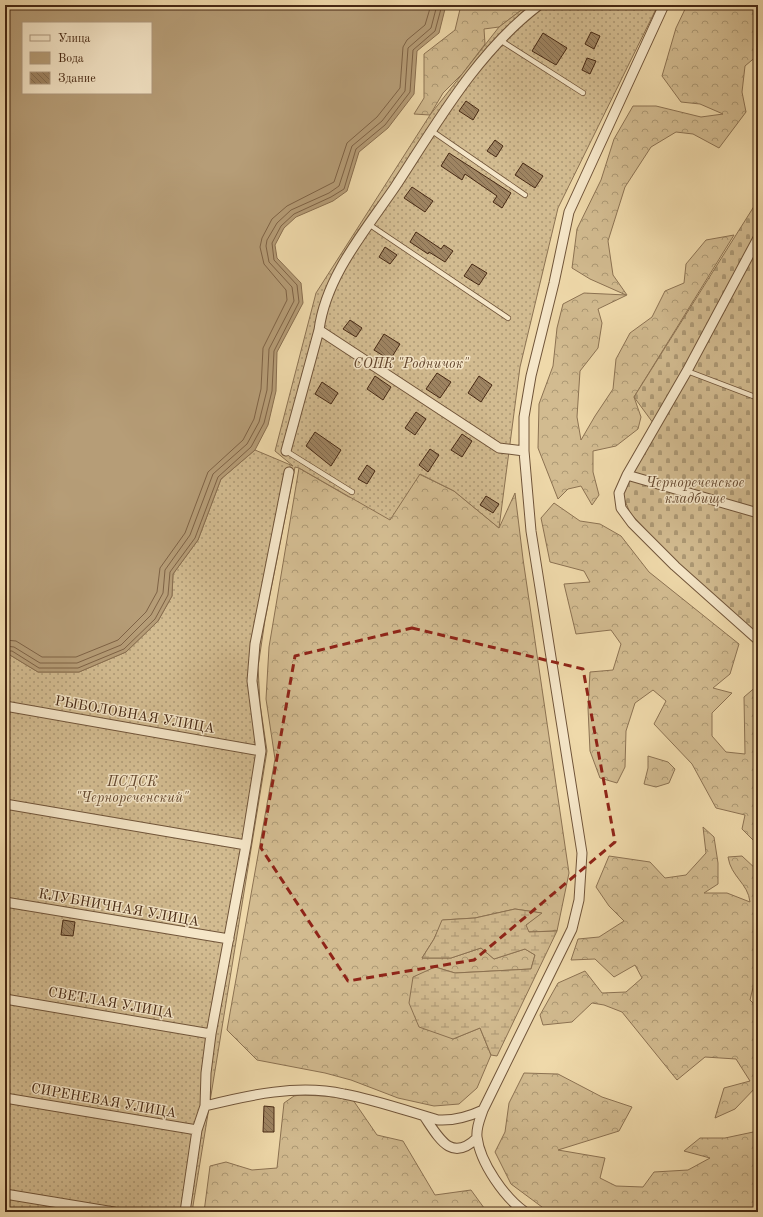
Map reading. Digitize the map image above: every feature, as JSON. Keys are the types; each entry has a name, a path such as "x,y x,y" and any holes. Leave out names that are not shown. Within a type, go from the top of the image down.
{"street":[{"path":"286,451 319,330 321,312 342,265 469,78 500,39 517,22 539,5"},
{"path":"525,1212 516,1206 500,1188 485,1160 477,1138 478,1124 483,1110 572,929 579,900 582,853 531,531 524,451 524,416 531,376 554,283 569,212 664,5"},
{"path":"758,238 687,371 626,475 618,492 621,508 632,523 675,566 758,640"},
{"path":"319,330 499,448 524,451"},
{"path":"185,1212 197,1130 205,1106 206,1073 212,1034 246,845 261,751 252,681 255,644 289,472"},
{"path":"626,475 758,513"},
{"name":"РЫБОЛОВНАЯ УЛИЦА","path":"5,706 261,751"},
{"path":"5,804 246,845"},
{"name":"КЛУБНИЧНАЯ УЛИЦА","path":"5,902 229,940"},
{"name":"СВЕТЛАЯ УЛИЦА","path":"5,999 212,1034"},
{"path":"205,1106 249,1095 318,1091 343,1094 424,1116 450,1120 467,1117 483,1110"},
{"name":"СИРЕНЕВАЯ УЛИЦА","path":"5,1098 197,1130"},
{"path":"424,1116 439,1138 450,1147 458,1149 468,1147 477,1138"},
{"path":"5,1194 114,1212"}],"lane":[{"path":"500,39 583,93"},
{"path":"432,131 525,195"},
{"path":"370,225 508,318"},
{"path":"687,371 758,398"},
{"path":"286,451 352,492"}],"highlighted area":[{"path":"412,628 583,669 615,842 474,960 348,981 261,848 295,656"}],"green space":[{"path":"461,5 528,5 499,27 484,29 485,44 463,73 443,93 430,115 414,114 424,98 424,54 455,30"},
{"path":"528,5 658,5 558,208 520,367 499,528 454,491 420,474 390,520 295,467 265,620 258,667 260,704 267,751 192,1212 5,1212 5,655 10,655 38,672 79,672 126,652 158,621 172,596 173,574 198,540 221,479 255,450 293,466 275,451 316,293 430,115 499,27"},
{"path":"687,5 758,5 758,55 745,66 742,92 746,112 719,148 693,134 676,132 651,147 625,187 608,241 613,275 627,295 598,309 602,323 598,348 580,371 577,417 581,440 613,389 616,359 630,333 652,317 665,291 684,283 686,264 706,240 734,235 634,397 641,417 638,429 616,446 593,451 593,472 599,495 592,505 581,486 568,489 558,499 538,448 539,404 553,366 557,328 563,304 584,293 626,295 590,279 572,268 577,229 601,180 614,139 633,106 656,106 701,117 723,114 700,104 681,102 662,76 676,28"},
{"name":"Чернореченское кладбище","path":"758,200 758,635 676,562 630,513 622,493 656,427 634,397"},
{"path":"299,468 349,497 419,474 454,491 499,528 515,493 523,559 569,873 557,931 524,932 526,925 541,913 515,909 475,918 443,920 434,939 422,958 451,958 481,948 494,959 525,949 535,955 531,969 455,973 435,967 453,1039 480,1028 491,1055 477,1088 459,1104 434,1106 398,1098 351,1080 325,1073 257,1060 227,1030 275,759 266,699 269,647"},
{"path":"554,503 580,521 600,524 621,536 649,572 739,644 730,674 713,688 732,693 712,713 712,736 726,752 745,754 744,697 758,685 758,845 742,829 745,815 716,808 692,764 654,724 666,701 653,690 635,703 626,731 625,767 617,783 600,778 590,751 588,708 590,672 613,670 621,644 611,630 576,634 564,584 590,582 584,571 550,562 541,518"},
{"path":"648,756 668,762 675,769 669,783 656,787 644,784 648,768"},
{"path":"703,827 714,837 718,863 718,884 704,893 727,893 750,902 749,895 732,870 728,857 742,856 758,871 758,975 756,975 750,1000 758,1008 758,1085 735,1109 715,1118 724,1088 750,1081 736,1059 705,1057 677,1080 622,1012 604,1005 592,1003 572,1022 543,1025 540,1015 558,983 585,971 602,993 626,992 642,978 635,965 614,977 595,959 571,960 578,939 599,937 624,921 609,906 596,887 609,856 650,862 665,878 686,875 706,853"},
{"path":"515,909 542,913 526,925 529,932 557,931 497,1056 491,1055 480,1028 453,1039 419,1027 409,1003 413,977 435,967 455,973 531,969 535,955 525,949 494,959 481,948 451,958 422,958 434,939 442,920 475,918"},
{"path":"524,1073 558,1074 602,1097 632,1107 619,1131 558,1150 605,1158 600,1178 616,1186 643,1187 654,1172 688,1170 710,1158 684,1151 700,1138 725,1138 758,1131 758,1212 555,1212 546,1210 511,1184 495,1152 505,1132 509,1103"},
{"path":"294,1096 325,1096 353,1100 377,1135 403,1141 435,1195 471,1190 487,1212 204,1212 210,1166 226,1162 252,1170 277,1168 284,1103"}],"water":[{"path":"5,5 446,5 439,33 417,51 414,94 388,128 359,152 347,191 333,201 296,217 284,228 275,245 277,258 301,283 303,303 277,352 276,391 268,425 255,450 221,479 198,540 173,574 172,596 158,621 126,652 79,672 38,672 10,655 5,655"}],"building":[{"path":"591,32 600,36 594,49 585,44"},
{"path":"543,33 567,48 556,65 532,51"},
{"path":"587,58 596,61 590,74 582,70"},
{"path":"466,101 479,110 473,120 459,111"},
{"path":"495,140 503,146 496,157 487,151"},
{"path":"449,153 511,193 502,208 493,202 497,196 465,174 462,180 441,166"},
{"path":"523,163 543,176 535,188 515,175"},
{"path":"412,187 433,201 425,212 404,198"},
{"path":"416,232 441,249 444,245 453,251 445,262 429,252 428,254 410,242"},
{"path":"385,247 397,255 390,264 379,257"},
{"path":"472,264 487,273 479,285 464,276"},
{"path":"350,320 362,328 356,337 343,329"},
{"path":"384,334 400,344 390,360 374,350"},
{"path":"437,373 451,382 440,398 426,389"},
{"path":"375,376 391,387 383,400 367,389"},
{"path":"479,376 492,385 481,402 468,393"},
{"path":"322,382 338,393 331,404 315,394"},
{"path":"416,412 426,419 415,435 405,428"},
{"path":"315,432 341,450 331,466 306,446"},
{"path":"462,434 472,441 462,457 451,450"},
{"path":"430,449 439,455 428,472 419,465"},
{"path":"367,465 375,471 367,484 358,479"},
{"path":"486,496 499,504 493,513 480,505"},
{"path":"63,920 75,922 73,936 61,935"},
{"path":"264,1106 274,1107 274,1132 263,1132"}],"park label":[{"name":"СОПК \"Родничок\"","path":"411,363"},
{"name":"ПСДСК \"Чернореченский\"","path":"132,790"}]}
